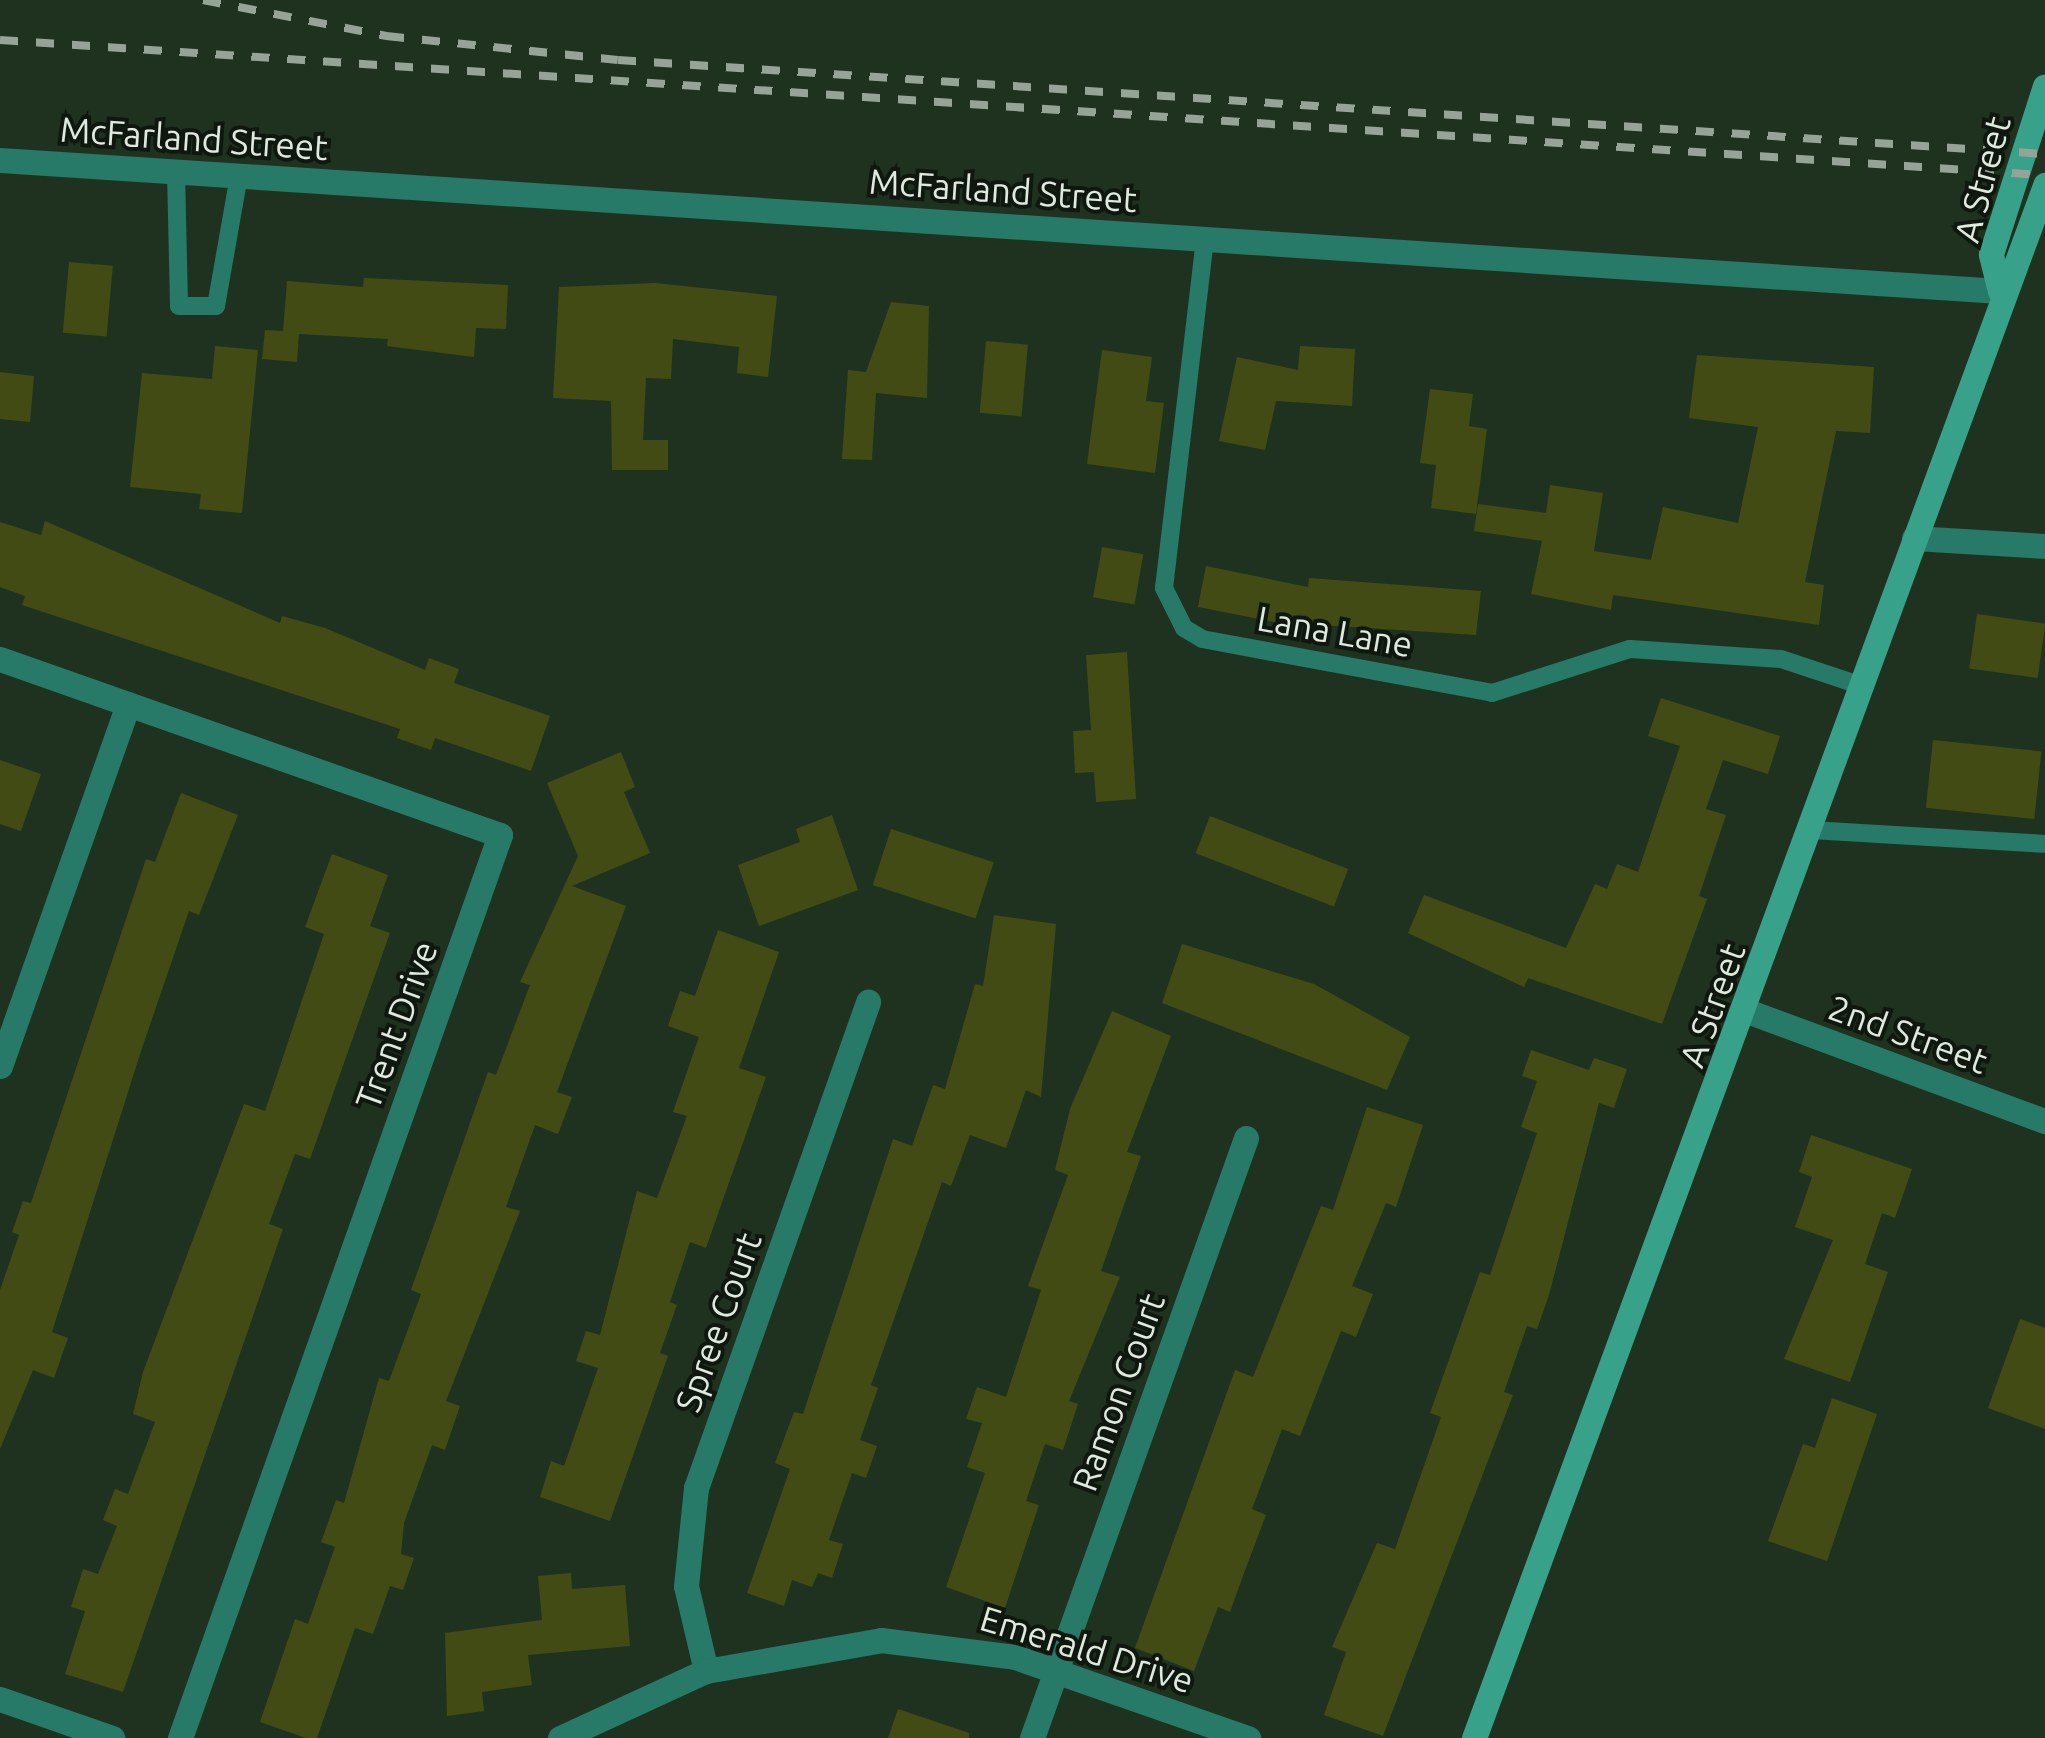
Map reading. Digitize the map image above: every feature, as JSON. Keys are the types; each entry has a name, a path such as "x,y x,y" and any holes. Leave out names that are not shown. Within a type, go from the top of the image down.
{"street":[{"name":"A Street","path":"2000,290 1991,254 2045,86"},
{"name":"McFarland Street","path":"0,160 2000,290"},
{"name":"A Street","path":"1474,1738 1634,1292 1747,1012 2000,290 2045,185"},
{"path":"1914,538 2045,546"},
{"name":"Trent Drive","path":"0,659 500,835 180,1738"},
{"path":"0,1066 128,704"},
{"name":"Spree Court","path":"706,1671 686,1586 696,1488 868,1002"},
{"name":"2nd Street","path":"1747,1012 2045,1121"},
{"name":"Ramon Court","path":"1032,1738 1246,1138"},
{"name":"Emerald Drive","path":"560,1738 706,1671 881,1640 944,1643 1057,1670 1248,1738"},
{"path":"0,1699 112,1738"}],"lane":[{"path":"176,172 179,306 216,306 239,176"},
{"name":"Lana Lane","path":"1205,239 1164,588 1170,611 1193,634 1492,692 1630,649 1781,660 1862,686"},
{"path":"1811,830 2045,844"}],"building":[{"path":"69,262 113,266 107,337 63,333"},
{"path":"364,278 508,285 506,329 476,328 474,357 387,346 388,339 299,334 297,362 262,359 265,330 283,331 287,281 363,287"},
{"path":"655,283 777,296 768,377 737,373 739,347 673,339 671,379 646,378 643,440 668,440 668,470 612,470 611,401 553,398 559,287"},
{"path":"891,302 929,306 927,398 876,393 872,460 842,459 848,370 866,372"},
{"path":"986,341 1028,345 1022,416 980,413"},
{"path":"215,346 258,350 242,513 199,509 201,494 130,487 142,373 212,379"},
{"path":"1300,346 1355,349 1352,406 1276,401 1265,450 1219,441 1237,357 1298,370"},
{"path":"1102,350 1152,357 1146,401 1164,403 1155,473 1087,464"},
{"path":"1697,355 1874,367 1870,433 1836,431 1805,582 1824,585 1819,625 1613,595 1611,610 1531,594 1542,541 1474,531 1478,504 1546,513 1550,485 1603,493 1594,551 1651,560 1663,507 1738,523 1758,427 1689,418"},
{"path":"0,372 34,376 30,422 0,419"},
{"path":"1430,389 1473,394 1469,426 1487,429 1476,514 1431,508 1436,465 1420,463"},
{"path":"45,521 280,623 282,616 325,628 425,670 429,658 459,669 454,683 550,716 531,771 435,738 431,750 397,738 400,729 22,605 25,596 0,587 0,522 41,535"},
{"path":"1102,547 1143,554 1135,605 1093,597"},
{"path":"1206,566 1308,587 1309,578 1481,591 1476,635 1274,622 1198,607"},
{"path":"1977,614 2045,624 2038,678 1969,668"},
{"path":"1127,652 1136,799 1096,802 1094,772 1075,773 1073,731 1091,730 1086,655"},
{"path":"1661,698 1780,736 1768,774 1723,760 1706,809 1726,815 1699,896 1707,899 1662,1024 1528,978 1524,987 1408,933 1424,895 1566,948 1595,884 1607,889 1617,864 1638,872 1680,746 1648,736"},
{"path":"1933,740 2041,751 2034,819 1926,808"},
{"path":"621,752 635,787 624,792 650,853 572,886 626,906 557,1092 572,1097 558,1134 535,1125 506,1207 520,1211 446,1401 460,1406 445,1450 432,1445 404,1523 401,1554 414,1558 403,1590 390,1586 373,1634 355,1628 317,1738 306,1738 260,1722 295,1619 308,1624 335,1547 321,1542 336,1500 344,1503 379,1378 389,1381 421,1294 411,1290 488,1072 496,1075 530,985 520,982 578,856 547,783"},
{"path":"0,760 41,774 21,831 0,824"},
{"path":"181,793 238,815 199,915 189,911 141,1051 52,1332 68,1338 54,1378 33,1370 0,1449 0,1290 19,1235 12,1232 23,1201 31,1203 146,859 155,862"},
{"path":"832,815 858,890 759,926 738,865 800,842 796,829"},
{"path":"1210,816 1348,869 1334,906 1196,853"},
{"path":"891,829 994,862 975,918 873,885"},
{"path":"332,854 388,875 370,926 390,933 310,1159 295,1154 269,1224 283,1229 123,1692 65,1674 85,1611 71,1607 83,1569 98,1574 117,1526 103,1520 115,1489 128,1494 155,1422 133,1414 143,1372 244,1104 265,1111 324,934 305,927"},
{"path":"994,915 1056,924 1041,1097 1026,1090 1006,1148 970,1135 951,1186 942,1182 871,1385 878,1388 860,1440 877,1446 866,1478 852,1473 829,1540 843,1544 832,1578 818,1573 812,1587 792,1580 784,1606 747,1593 790,1469 775,1463 794,1412 803,1414 893,1139 912,1146 933,1085 945,1089 975,984 983,986"},
{"path":"718,930 779,952 739,1068 766,1077 706,1248 690,1242 670,1302 677,1305 660,1353 668,1356 610,1521 540,1497 551,1461 564,1466 598,1368 576,1361 586,1331 600,1335 637,1191 657,1198 687,1116 673,1112 699,1037 668,1026 680,991 695,996"},
{"path":"1182,944 1314,984 1410,1037 1387,1090 1162,1003"},
{"path":"1112,1011 1171,1036 1127,1152 1141,1156 1101,1271 1120,1277 1069,1401 1078,1404 1063,1450 1045,1444 1026,1501 1039,1505 1005,1608 946,1587 985,1473 967,1467 982,1423 966,1419 977,1387 1006,1397 1041,1290 1028,1286 1068,1175 1055,1170 1070,1109"},
{"path":"1531,1050 1589,1070 1594,1058 1627,1069 1614,1108 1599,1103 1549,1295 1537,1329 1527,1326 1504,1392 1513,1395 1383,1736 1324,1715 1346,1652 1332,1647 1377,1543 1395,1549 1441,1417 1430,1413 1480,1272 1490,1275 1537,1133 1521,1127 1537,1081 1522,1076"},
{"path":"1367,1107 1423,1125 1396,1207 1386,1203 1352,1286 1373,1294 1356,1337 1341,1331 1300,1436 1282,1429 1252,1509 1266,1515 1230,1612 1218,1607 1194,1671 1135,1648 1235,1370 1253,1377 1321,1206 1333,1210"},
{"path":"1811,1135 1912,1169 1895,1218 1882,1213 1865,1264 1888,1272 1850,1382 1784,1359 1833,1240 1795,1227 1812,1177 1799,1172"},
{"path":"2020,1319 2045,1328 2045,1429 1988,1408"},
{"path":"1832,1398 1877,1414 1827,1561 1768,1541 1803,1444 1815,1448"},
{"path":"571,1573 572,1589 625,1585 630,1646 528,1655 532,1685 482,1692 484,1711 447,1716 445,1633 542,1620 538,1576"},
{"path":"898,1709 969,1733 969,1738 888,1738"}],"railway":[{"path":"203,0 386,36 618,60 2045,154"},
{"path":"0,40 2045,175"}]}
